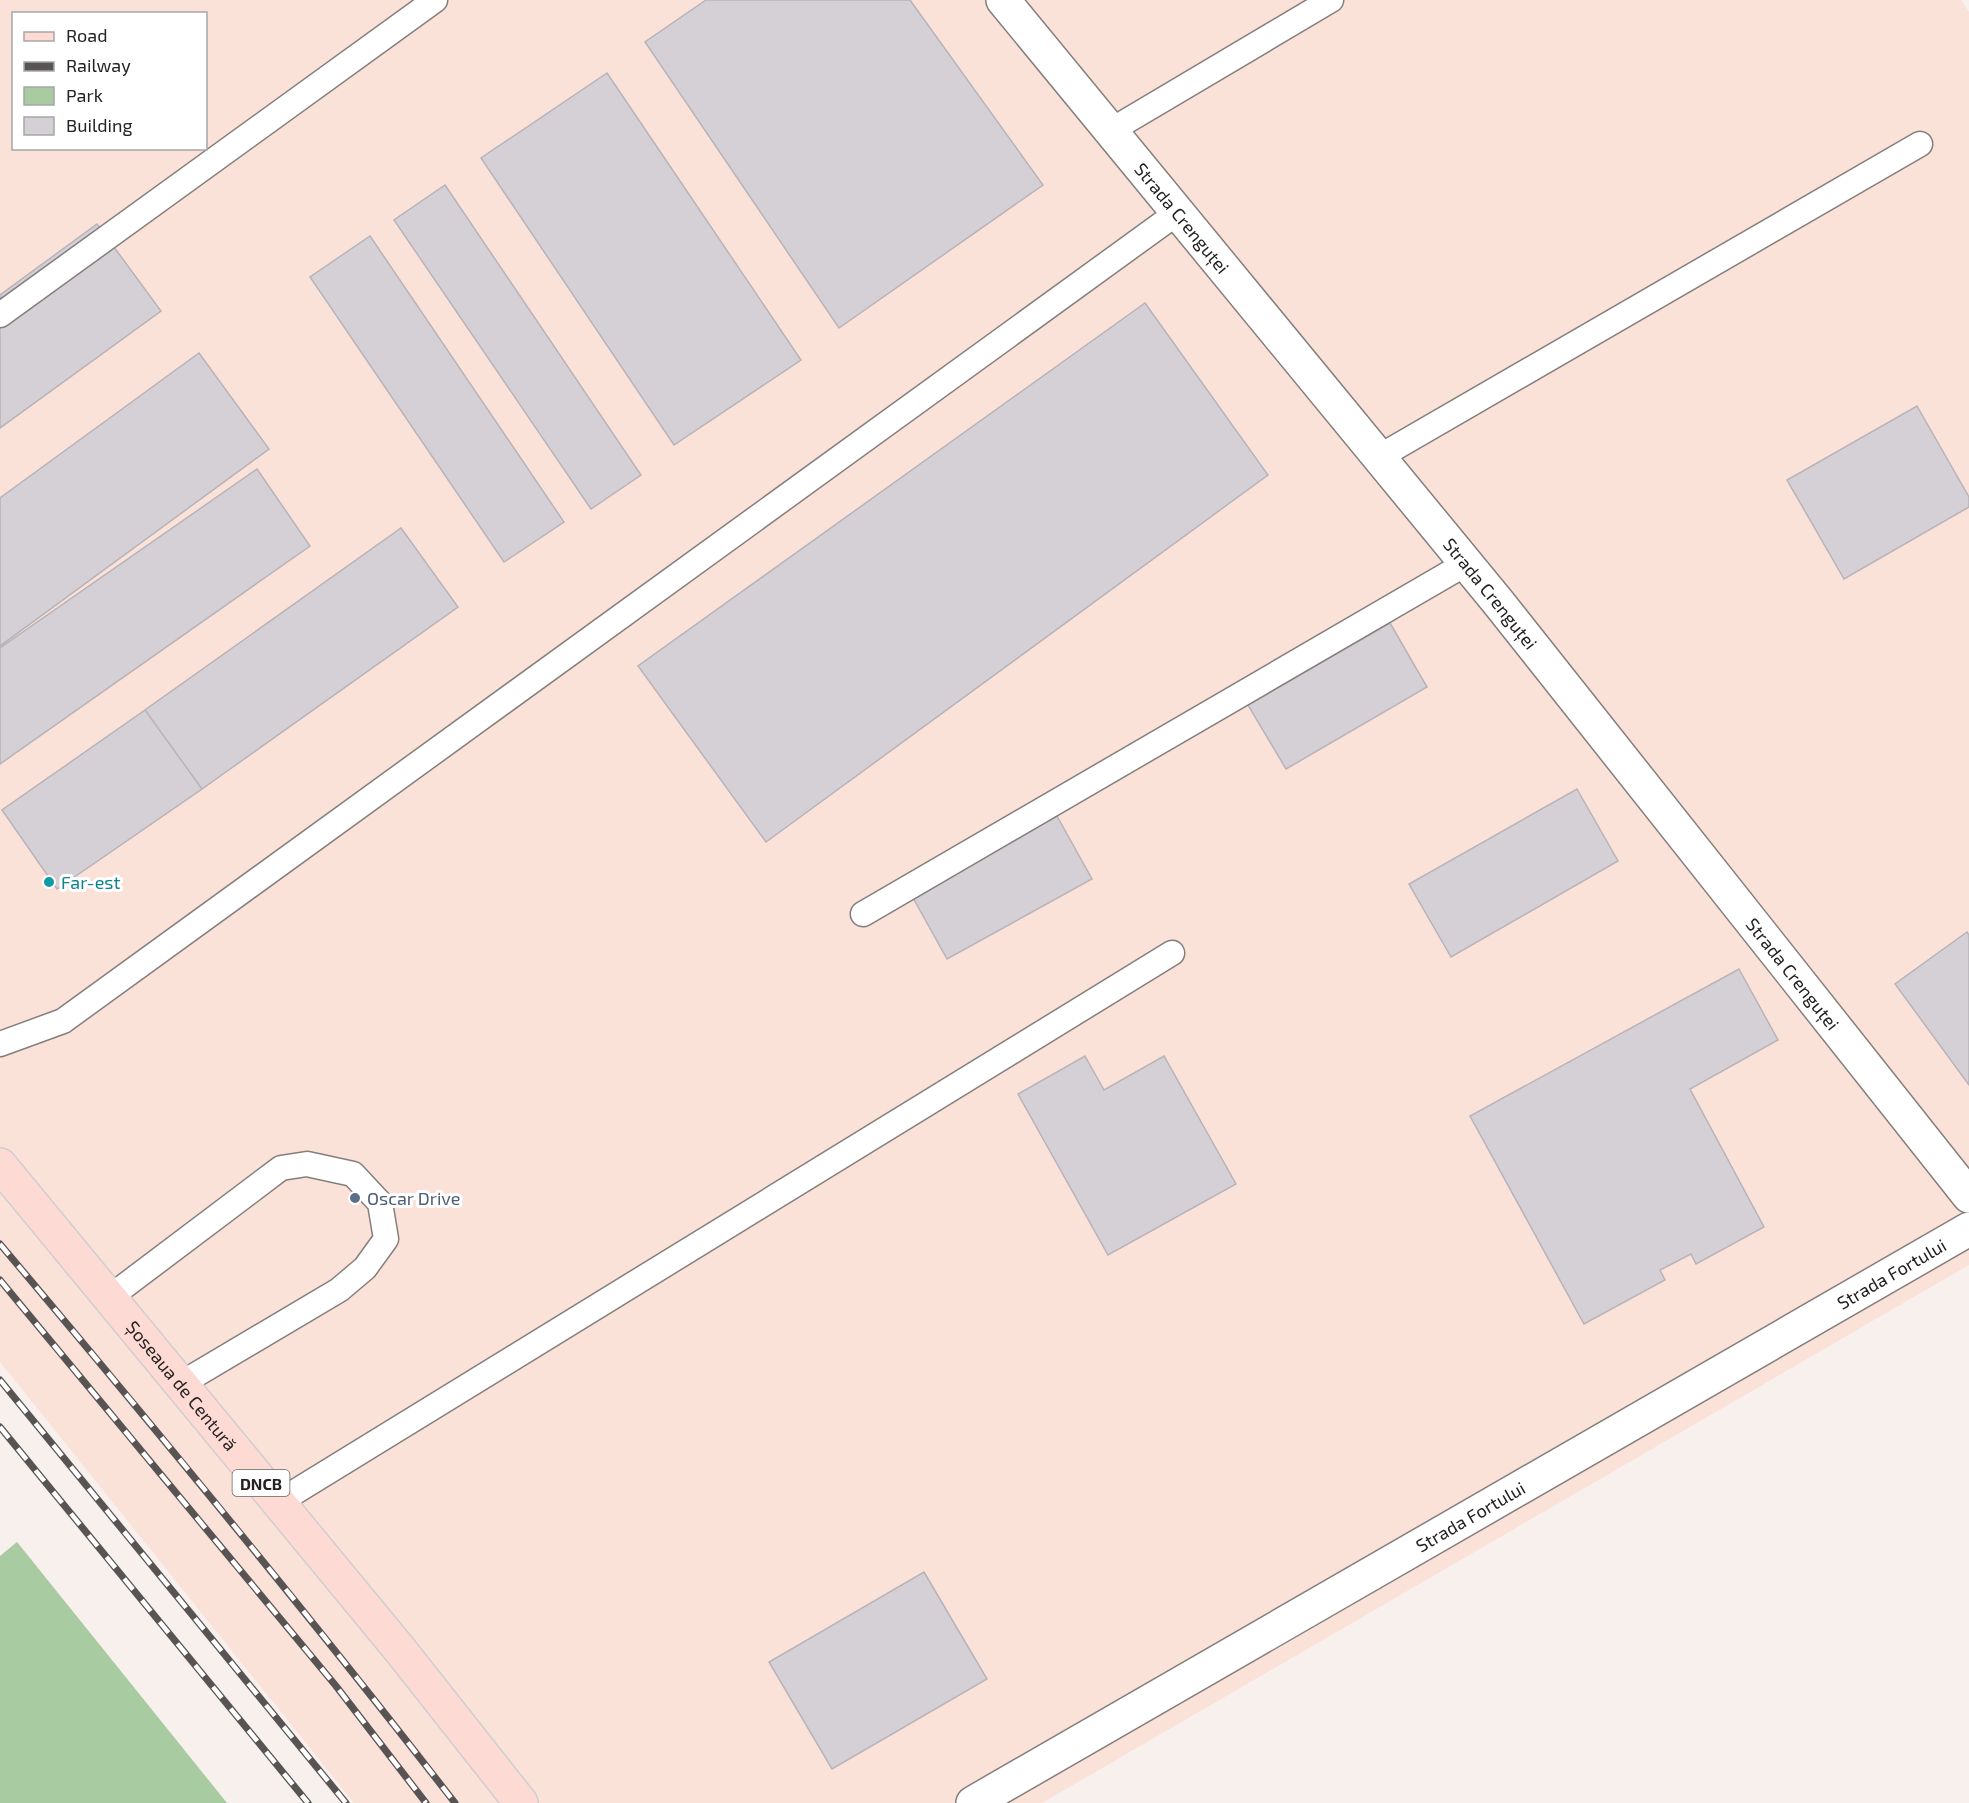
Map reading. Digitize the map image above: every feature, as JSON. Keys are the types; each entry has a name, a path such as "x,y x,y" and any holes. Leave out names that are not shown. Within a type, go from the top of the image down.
{"main road":[{"name":"Șoseaua de Centură","path":"0,1165 401,1651 520,1803"}],"street":[{"name":"Strada Crenguței","path":"1003,0 1467,563 1969,1196"},
{"name":"Strada Fortului","path":"973,1803 1969,1229"}],"lane":[{"path":"0,315 435,0"},
{"path":"1110,131 1330,0"},
{"path":"1379,457 1920,144"},
{"path":"0,1044 63,1021 1177,213"},
{"path":"863,914 1467,563"},
{"path":"277,1503 1173,953"},
{"path":"110,1297 281,1168 307,1164 353,1174 380,1203 386,1239 365,1268 339,1290 182,1383"}],"shaded area":[{"path":"0,0 1961,0 1969,12 1969,1265 1042,1803 354,1803 0,1362"}],"green space":[{"path":"17,1542 227,1803 0,1803 0,1556"}],"building":[{"path":"706,0 910,0 1043,185 839,328 645,42"},
{"path":"607,73 801,360 674,445 481,158"},
{"path":"445,185 641,475 591,509 394,220"},
{"path":"97,224 161,311 0,428 0,295"},
{"path":"370,236 564,522 504,562 310,277"},
{"path":"1145,303 1268,475 766,842 638,666"},
{"path":"199,353 269,449 0,646 0,498"},
{"path":"1917,406 1969,497 1969,507 1844,579 1787,480"},
{"path":"257,469 310,546 0,764 0,648"},
{"path":"401,528 458,607 202,789 145,710"},
{"path":"1390,623 1427,687 1286,769 1248,705"},
{"path":"145,710 202,789 57,889 2,810"},
{"path":"1577,789 1618,861 1451,957 1409,884"},
{"path":"1057,816 1092,879 947,959 912,896"},
{"path":"1967,932 1969,935 1969,1085 1895,984"},
{"path":"1739,969 1778,1040 1690,1089 1764,1227 1696,1264 1691,1254 1660,1270 1665,1280 1584,1324 1470,1116"},
{"path":"1085,1056 1104,1090 1164,1056 1236,1184 1108,1255 1018,1094"},
{"path":"924,1572 987,1679 832,1769 769,1662"}],"railway":[{"path":"0,1244 344,1661 455,1803"},
{"path":"0,1280 336,1686 426,1803"},
{"path":"0,1380 346,1803"},
{"path":"0,1427 308,1803"}],"place":[{"name":"Far-est","path":"49,882"},
{"name":"Oscar Drive","path":"355,1198"}]}
